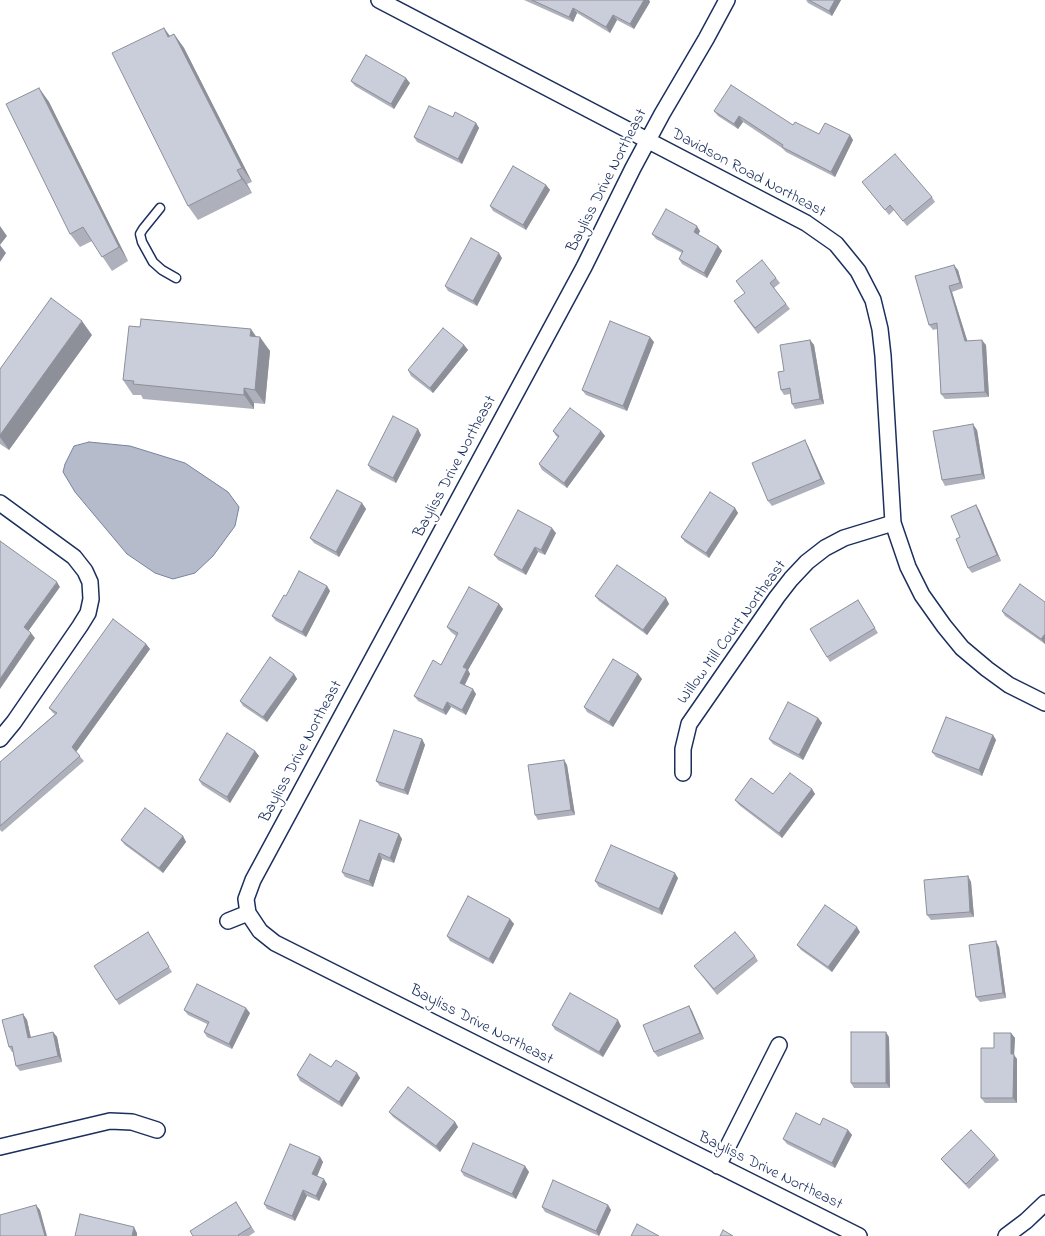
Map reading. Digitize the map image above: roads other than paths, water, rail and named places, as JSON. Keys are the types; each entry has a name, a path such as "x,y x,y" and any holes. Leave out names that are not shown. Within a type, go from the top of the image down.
{"street":[{"name":"Davidson Road Northeast","path":"378,0 806,223 836,244 858,271 873,300 880,329 893,523 908,567 922,595 962,648 1009,685 1045,703"},
{"name":"Bayliss Drive Northeast","path":"727,0 633,168 580,274 253,880 246,899 248,913 260,930 275,943 859,1236"},
{"path":"0,503 74,557 85,571 90,582 91,599 88,613 80,626 14,722 0,739"},
{"name":"Willow Mill Court Northeast","path":"682,773 683,749 689,724 791,579 825,548 844,538 893,523"},
{"path":"228,921 248,913"},
{"path":"718,1166 779,1045"},
{"path":"0,1147 110,1121 132,1122 157,1130"},
{"path":"1006,1236 1026,1221 1045,1203"}],"lane":[{"path":"160,208 140,234 142,242 153,262 162,270 176,278"}],"water":[{"path":"89,442 130,446 185,463 228,492 239,507 235,526 213,556 195,573 173,579 155,573 127,554 75,492 63,472 65,464 74,446"}]}
